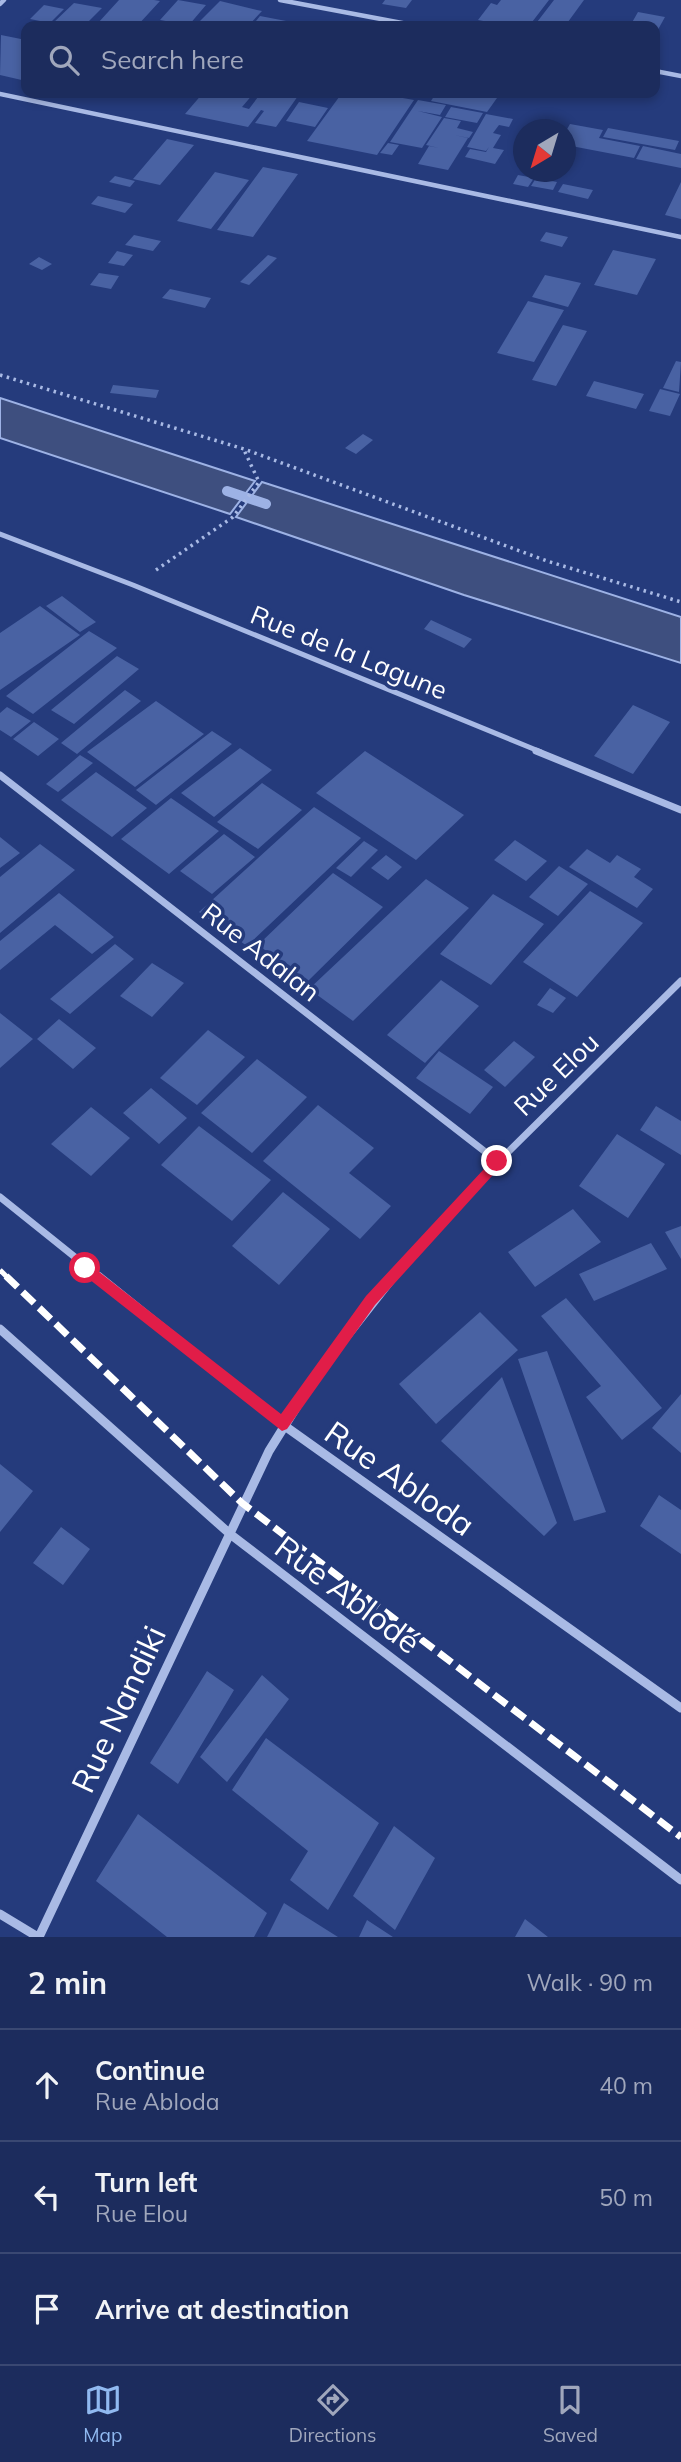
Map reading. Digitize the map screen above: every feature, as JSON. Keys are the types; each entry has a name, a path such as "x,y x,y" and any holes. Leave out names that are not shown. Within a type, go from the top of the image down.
{"street":[{"path":"0,4 4,0"},
{"path":"280,0 391,21"},
{"path":"660,72 681,76"},
{"path":"0,94 681,237"},
{"name":"Rue de la Lagune","path":"0,534 133,585 681,810"},
{"name":"Rue Adalan","path":"0,775 497,1161"},
{"name":"Rue Elou","path":"242,1503 282,1424 371,1301 497,1161 681,981"},
{"name":"Rue Abloda","path":"0,1197 282,1424 681,1708"},
{"name":"Rue Ablodé","path":"0,1329 230,1534 681,1880"},
{"name":"Rue Nandiki","path":"38,1937 230,1534 242,1503"},
{"path":"0,1914 38,1937"}],"path":[{"path":"0,375 244,449 547,561 681,602"},
{"path":"133,585 233,517 259,482 244,449"}],"water":[{"path":"0,398 255,481 230,514 0,438"},
{"path":"262,482 681,617 681,663 464,595 236,517"}],"building":[{"path":"119,0 160,1 142,21 100,21"},
{"path":"178,0 206,5 192,21 160,20"},
{"path":"385,0 412,0 406,8 382,4"},
{"path":"501,0 549,0 533,21 478,20 491,3 497,5"},
{"path":"554,0 584,0 569,21 538,21"},
{"path":"220,1 262,11 253,21 200,21"},
{"path":"74,3 102,8 89,21 55,21"},
{"path":"44,5 64,9 52,21 30,19"},
{"path":"638,12 665,17 660,26 660,21 633,21"},
{"path":"260,16 286,21 256,21"},
{"path":"1,35 21,39 21,80 0,75"},
{"path":"199,98 250,98 242,107 249,109 257,98 297,98 276,127 255,123 264,111 261,110 248,127 185,114"},
{"path":"338,98 414,100 377,155 307,141"},
{"path":"433,98 497,98 487,112 431,101"},
{"path":"418,100 446,105 440,115 418,111 442,117 422,148 390,142"},
{"path":"299,102 328,108 315,127 286,121"},
{"path":"451,107 483,113 477,123 445,117"},
{"path":"486,114 513,119 509,127 499,125 493,133 501,135 493,148 504,150 495,164 465,157 470,149 486,152 489,147 486,151 467,147"},
{"path":"444,118 461,121 457,128 473,132 469,138 454,135 468,138 448,170 418,164 429,146 439,148 426,145"},
{"path":"576,125 603,130 599,138 640,146 634,158 576,147"},
{"path":"608,128 679,141 675,150 603,137"},
{"path":"167,139 194,145 160,185 133,179"},
{"path":"388,143 399,145 392,155 380,153"},
{"path":"643,146 681,154 681,168 636,159"},
{"path":"263,167 298,174 253,237 217,230"},
{"path":"215,172 249,180 211,229 177,221"},
{"path":"115,176 135,181 130,187 109,182"},
{"path":"514,182 531,182 528,187 513,184"},
{"path":"534,182 557,182 553,190 531,186"},
{"path":"681,182 681,219 665,215"},
{"path":"563,184 593,190 588,199 558,192"},
{"path":"98,196 133,204 125,213 91,204"},
{"path":"546,232 568,237 562,247 540,241"},
{"path":"134,235 161,241 153,251 125,245"},
{"path":"613,250 656,259 637,295 594,285"},
{"path":"117,251 133,255 124,266 108,263"},
{"path":"268,255 277,258 249,285 240,282"},
{"path":"39,257 52,264 42,270 29,264"},
{"path":"99,273 119,276 111,289 90,285"},
{"path":"545,275 581,283 568,307 532,297"},
{"path":"170,289 211,298 205,308 162,298"},
{"path":"528,301 564,310 534,362 497,353"},
{"path":"563,325 587,331 556,386 532,380"},
{"path":"676,361 681,362 679,392 663,388"},
{"path":"594,381 644,394 636,409 586,396"},
{"path":"113,385 159,390 156,398 110,393"},
{"path":"660,389 680,394 670,416 649,411"},
{"path":"363,434 373,440 356,454 345,448"},
{"path":"62,596 96,622 80,632 46,606"},
{"path":"40,606 80,635 0,690 0,633"},
{"path":"431,620 472,639 464,648 424,629"},
{"path":"89,631 117,648 33,714 6,696"},
{"path":"117,656 139,669 74,724 51,710"},
{"path":"125,690 141,701 77,754 61,743"},
{"path":"156,701 204,734 135,787 87,752"},
{"path":"633,705 670,722 633,774 594,756"},
{"path":"7,707 31,721 11,737 0,730 0,713"},
{"path":"34,722 59,739 38,756 13,739"},
{"path":"212,731 232,744 156,805 136,790"},
{"path":"240,748 272,770 214,817 181,793"},
{"path":"365,751 464,815 416,860 316,793"},
{"path":"80,755 93,763 58,792 46,784"},
{"path":"96,772 147,808 112,837 61,800"},
{"path":"262,783 302,810 258,849 217,822"},
{"path":"171,798 219,831 169,874 121,839"},
{"path":"314,807 361,838 247,946 199,912"},
{"path":"224,834 255,857 212,894 180,871"},
{"path":"0,837 20,853 0,868"},
{"path":"515,840 547,861 526,881 494,860"},
{"path":"364,841 378,850 351,877 336,868"},
{"path":"40,844 75,870 0,933 0,877"},
{"path":"587,849 610,863 617,855 641,869 634,877 653,889 637,908 569,867"},
{"path":"386,855 402,867 388,880 371,868"},
{"path":"559,866 588,884 558,916 529,897"},
{"path":"333,873 383,907 308,981 258,945"},
{"path":"426,879 469,908 353,1021 309,989"},
{"path":"590,891 643,923 577,997 523,962"},
{"path":"59,893 114,937 92,954 55,925 0,970 0,941"},
{"path":"493,894 544,924 491,985 440,954"},
{"path":"115,944 134,959 70,1014 50,999"},
{"path":"152,963 184,983 152,1017 120,996"},
{"path":"441,980 479,1006 425,1063 387,1035"},
{"path":"550,988 566,998 553,1013 537,1005"},
{"path":"0,1013 33,1039 0,1068"},
{"path":"59,1019 96,1048 73,1069 37,1039"},
{"path":"208,1030 245,1057 197,1105 160,1078"},
{"path":"514,1041 535,1057 505,1087 484,1070"},
{"path":"439,1051 493,1087 470,1114 416,1078"},
{"path":"257,1059 307,1097 252,1153 201,1113"},
{"path":"151,1088 187,1118 159,1144 123,1113"},
{"path":"318,1105 374,1148 349,1173 391,1206 360,1239 263,1161"},
{"path":"656,1106 681,1121 681,1155 640,1130"},
{"path":"91,1107 130,1138 91,1176 51,1144"},
{"path":"199,1126 271,1180 232,1221 161,1165"},
{"path":"617,1134 665,1164 628,1218 579,1186"},
{"path":"283,1192 330,1229 279,1285 232,1246"},
{"path":"573,1209 601,1242 535,1287 508,1252"},
{"path":"681,1226 681,1259 665,1232"},
{"path":"651,1243 667,1269 594,1301 579,1274"},
{"path":"566,1298 662,1408 622,1440 586,1397 601,1386 541,1316"},
{"path":"480,1312 518,1350 436,1424 399,1384"},
{"path":"547,1351 606,1512 574,1521 518,1359"},
{"path":"502,1377 557,1523 544,1536 441,1441"},
{"path":"681,1394 681,1453 652,1428"},
{"path":"0,1464 33,1491 0,1532"},
{"path":"659,1495 681,1510 681,1554 640,1526"},
{"path":"61,1527 90,1549 63,1585 33,1563"},
{"path":"207,1671 234,1690 178,1784 150,1763"},
{"path":"262,1675 289,1699 227,1782 200,1757"},
{"path":"266,1738 379,1823 328,1910 290,1880 308,1851 232,1790"},
{"path":"138,1814 267,1913 254,1937 167,1937 96,1881"},
{"path":"394,1826 435,1858 395,1930 353,1896"},
{"path":"284,1903 338,1937 267,1937"},
{"path":"525,1919 548,1937 515,1937"},
{"path":"367,1920 393,1937 359,1937"}],"waterway":[{"path":"227,491 266,504"}],"railway":[{"path":"0,1270 6,1276"},
{"path":"6,1276 242,1503 681,1837"}],"route":[{"path":"85,1268 282,1424 371,1301 497,1161"}]}
